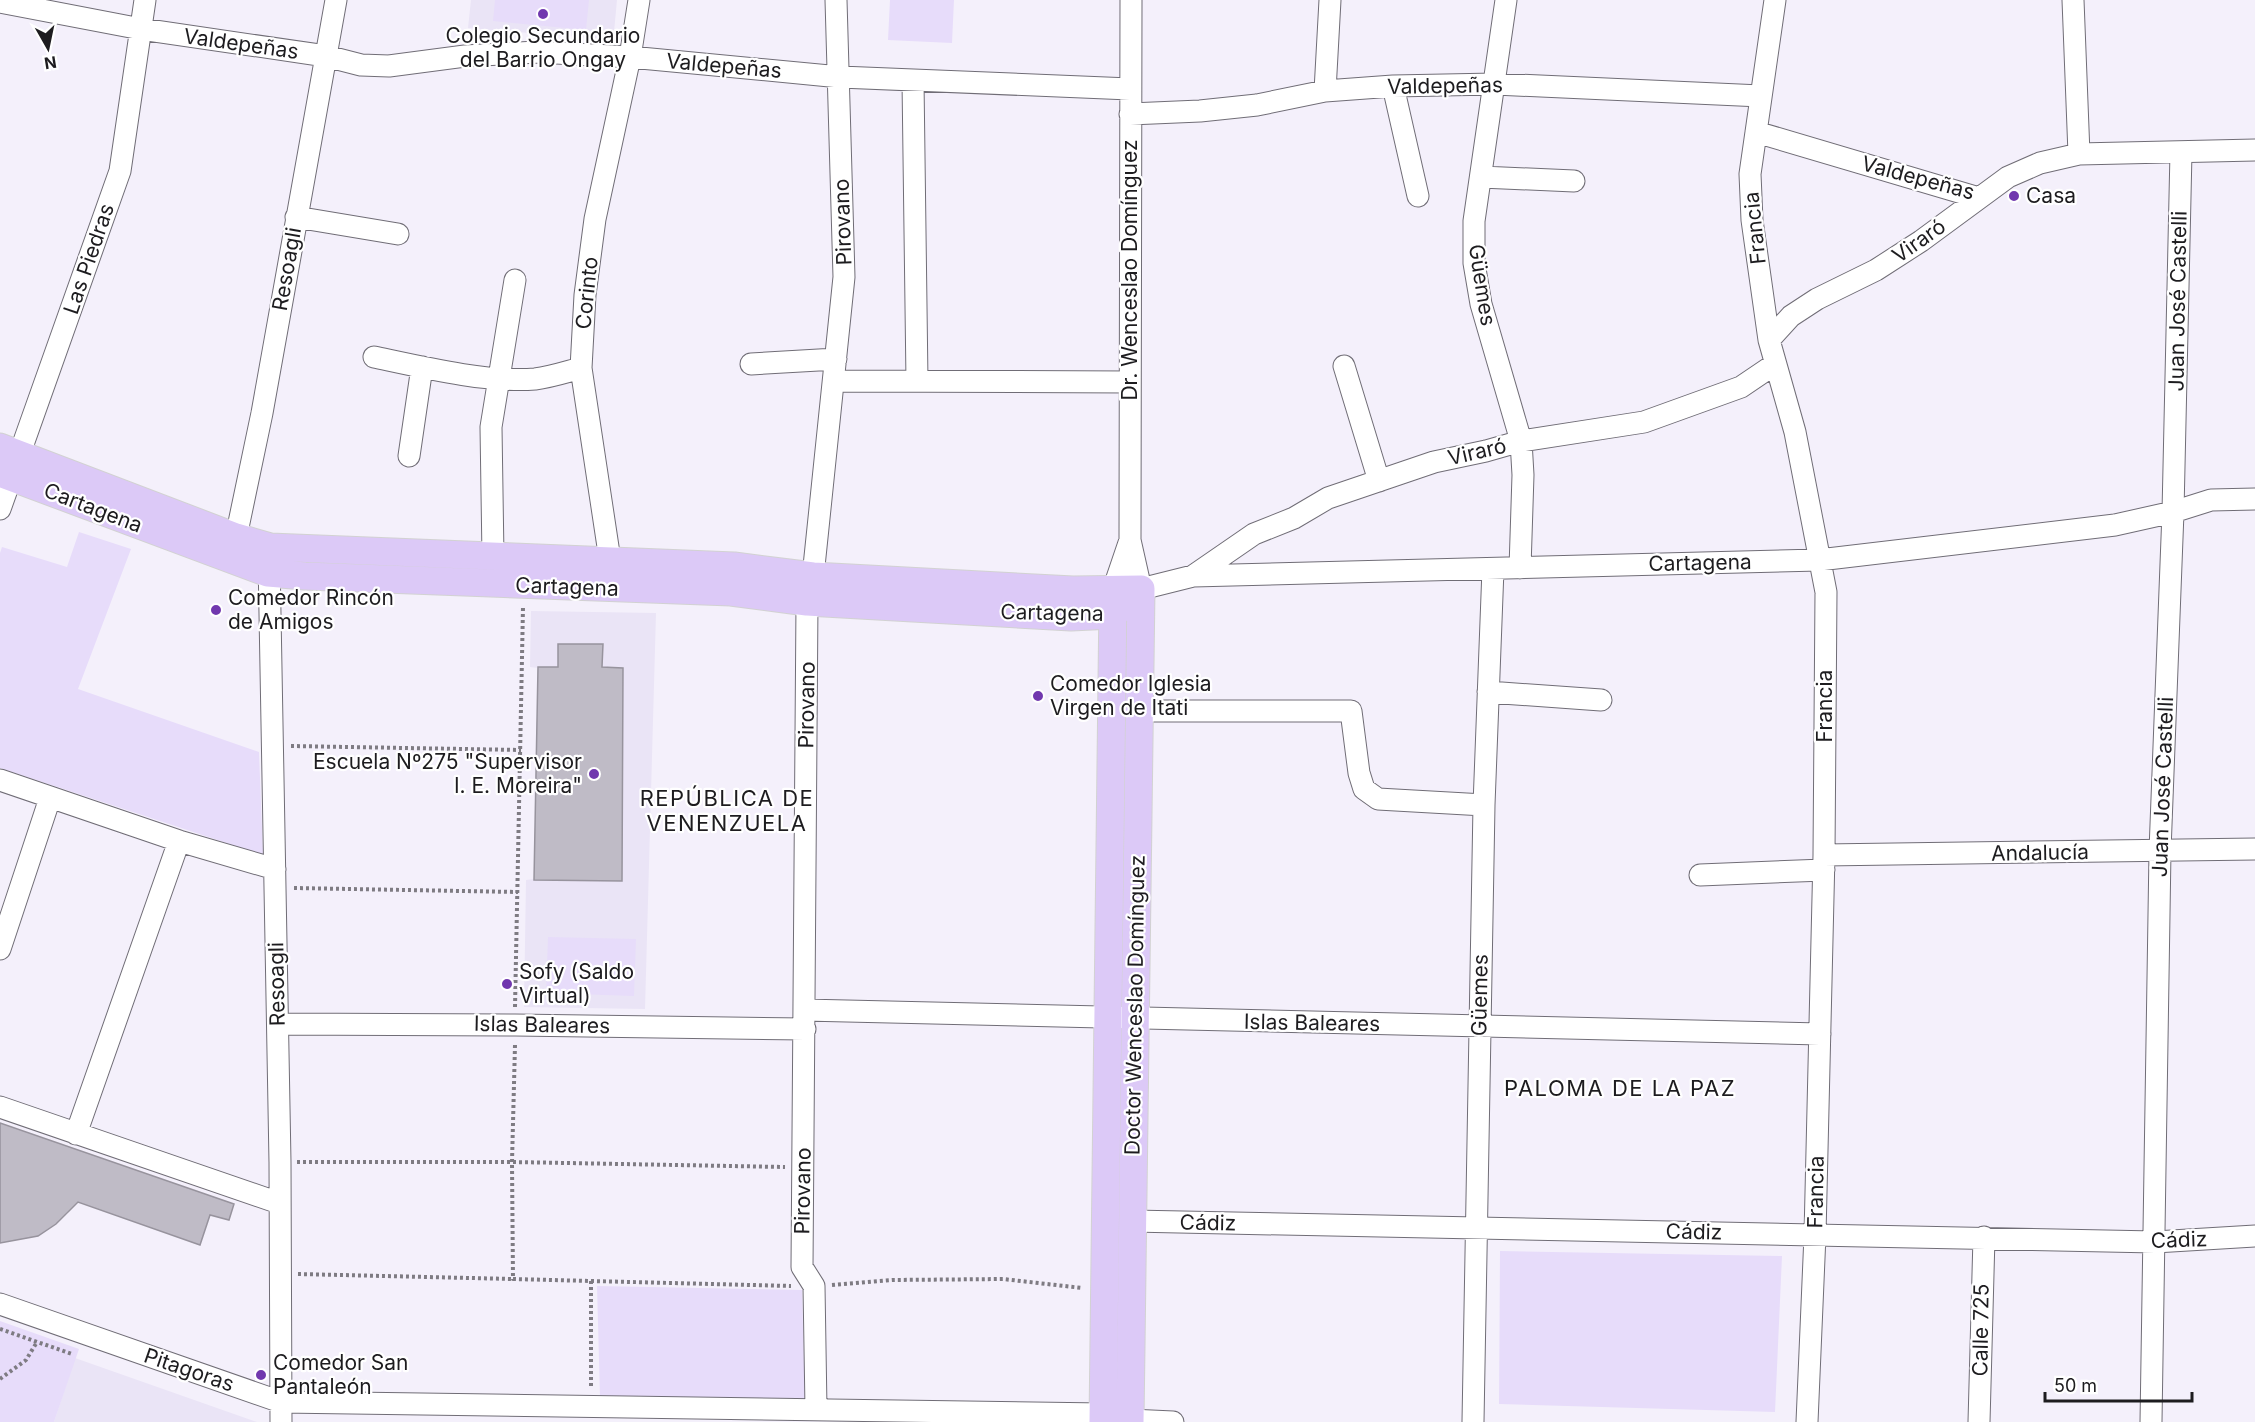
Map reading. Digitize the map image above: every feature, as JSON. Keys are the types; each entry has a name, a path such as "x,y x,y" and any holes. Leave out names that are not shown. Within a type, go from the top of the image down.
{"main road":[{"name":"Cartagena","path":"8,463 236,537 269,560 493,557 610,560 734,567 813,576 1073,590 1113,602"},
{"name":"Cartagena","path":"8,463 269,560 523,585 731,592 807,602 1071,617 1141,589"},
{"name":"Doctor Wenceslao Domínguez","path":"1130,1421 1141,589"},
{"name":"Doctor Wenceslao Domínguez","path":"1103,1418 1113,602"}],"street":[{"name":"Las Piedras","path":"0,509 8,463 120,171 145,0"},
{"name":"Resoagli","path":"236,537 262,413 336,0"},
{"name":"Corinto","path":"609,588 610,560 581,368 585,295 595,219 630,57 639,0"},
{"name":"Pirovano","path":"816,1409 814,1286 802,1268 807,602 813,576 844,278 836,0"},
{"name":"Dr. Wenceslao Domínguez","path":"1131,0 1130,540 1141,589"},
{"path":"1325,91 1329,0"},
{"name":"Güemes","path":"1506,0 1474,221 1474,263 1481,304 1521,441 1523,475 1520,568"},
{"name":"Francia","path":"1775,0 1750,174 1752,220 1769,340 1795,432 1826,592 1824,863 1815,1235 1807,1422"},
{"path":"2073,0 2079,154"},
{"name":"Valdepeñas","path":"0,2 141,29 326,56 360,65 389,66 465,56 537,52 630,57 840,77 1130,89"},
{"path":"913,81 917,381"},
{"name":"Valdepeñas","path":"1130,114 1200,111 1257,105 1325,91 1393,86 1495,84 1761,96"},
{"path":"1393,86 1418,196"},
{"name":"Valdepeñas","path":"1756,132 1979,198 2008,177 2040,163 2079,154 2255,150"},
{"name":"Juan José Castelli","path":"2151,1422 2160,851 2173,512 2181,152"},
{"path":"1480,177 1574,181"},
{"name":"Viraró","path":"1769,340 1791,316 1817,299 1876,270 1921,241 1979,198"},
{"path":"296,217 398,234"},
{"path":"493,557 490,427 515,280"},
{"path":"374,357 422,367 499,378 536,379 581,368"},
{"path":"751,364 836,359"},
{"name":"Viraró","path":"1192,576 1254,534 1294,518 1328,498 1434,462 1521,441 1644,422 1741,387 1775,364"},
{"path":"1344,366 1379,481"},
{"path":"409,456 422,367"},
{"path":"834,381 1130,382"},
{"name":"Cartagena","path":"1141,589 1192,576 1819,560 2115,525 2173,512 2211,500 2255,499"},
{"name":"Dr. Wenceslao Domínguez","path":"1113,602 1130,540"},
{"name":"Resoagli","path":"269,560 280,1162 281,1412"},
{"name":"Güemes","path":"1473,1422 1484,805 1493,569"},
{"path":"1488,692 1601,700"},
{"path":"1139,711 1351,711 1359,773 1364,789 1378,799 1484,805"},
{"path":"0,780 179,841 275,878"},
{"path":"0,949 50,798"},
{"path":"76,1134 179,841"},
{"name":"Andalucía","path":"1700,875 1824,863 2255,849"},
{"name":"Islas Baleares","path":"278,1024 515,1025 1108,1017 1820,1034"},
{"path":"0,1107 279,1203"},
{"name":"Cádiz","path":"1132,1221 2155,1242 2255,1236"},
{"name":"Calle 725","path":"1979,1422 1984,1237"},
{"name":"Pitagoras","path":"0,1304 281,1412 591,1406 697,1415 816,1409 1173,1422"}],"path":[{"path":"513,1279 512,1162 523,585"},
{"path":"272,746 521,750"},
{"path":"275,878 518,892"},
{"path":"280,1162 512,1162 803,1168"},
{"path":"280,1273 814,1286 893,1280 1003,1279 1103,1290"},
{"path":"591,1281 591,1406"},
{"path":"0,1329 72,1354"},
{"path":"0,1379 26,1360 37,1342"}],"shaded area":[{"name":"Colegio Secundario del Barrio Ongay","path":"471,0 617,0 614,32 603,39 468,28"},
{"path":"495,0 589,0 586,30 493,21"},
{"path":"890,0 954,0 952,43 888,40"},
{"path":"79,532 131,549 78,689 259,752 263,855 0,768 0,553 2,547 67,567"},
{"name":"Escuela Nº275 \"Supervisor I. E. Moreira\"","path":"531,611 656,613 645,1009 524,1007 526,880 534,879 538,668 530,667"},
{"path":"548,937 636,939 634,996 546,993"},
{"path":"1500,1251 1782,1256 1775,1412 1499,1404"},
{"path":"597,1286 802,1290 805,1404 600,1397"},
{"path":"0,1321 79,1349 54,1422 0,1422"},
{"path":"75,1358 257,1422 54,1422"}],"building":[{"path":"558,644 603,644 602,667 623,668 622,881 534,880 538,667 558,667"},
{"path":"0,1123 234,1204 229,1220 210,1215 200,1245 78,1202 56,1224 38,1236 0,1243"}],"place":[{"name":"Colegio Secundario del Barrio Ongay","path":"543,14"},
{"name":"Casa","path":"2014,196"},
{"name":"Comedor Rincón de Amigos","path":"216,610"},
{"name":"Comedor Iglesia Virgen de Itati","path":"1038,696"},
{"name":"Escuela Nº275 \"Supervisor I. E. Moreira\"","path":"594,774"},
{"name":"Sofy (Saldo Virtual)","path":"507,984"},
{"name":"Comedor San Pantaleón","path":"261,1375"}],"district":[{"name":"REPÚBLICA DE VENENZUELA","path":"727,810"},
{"name":"PALOMA DE LA PAZ","path":"1620,1088"}]}
